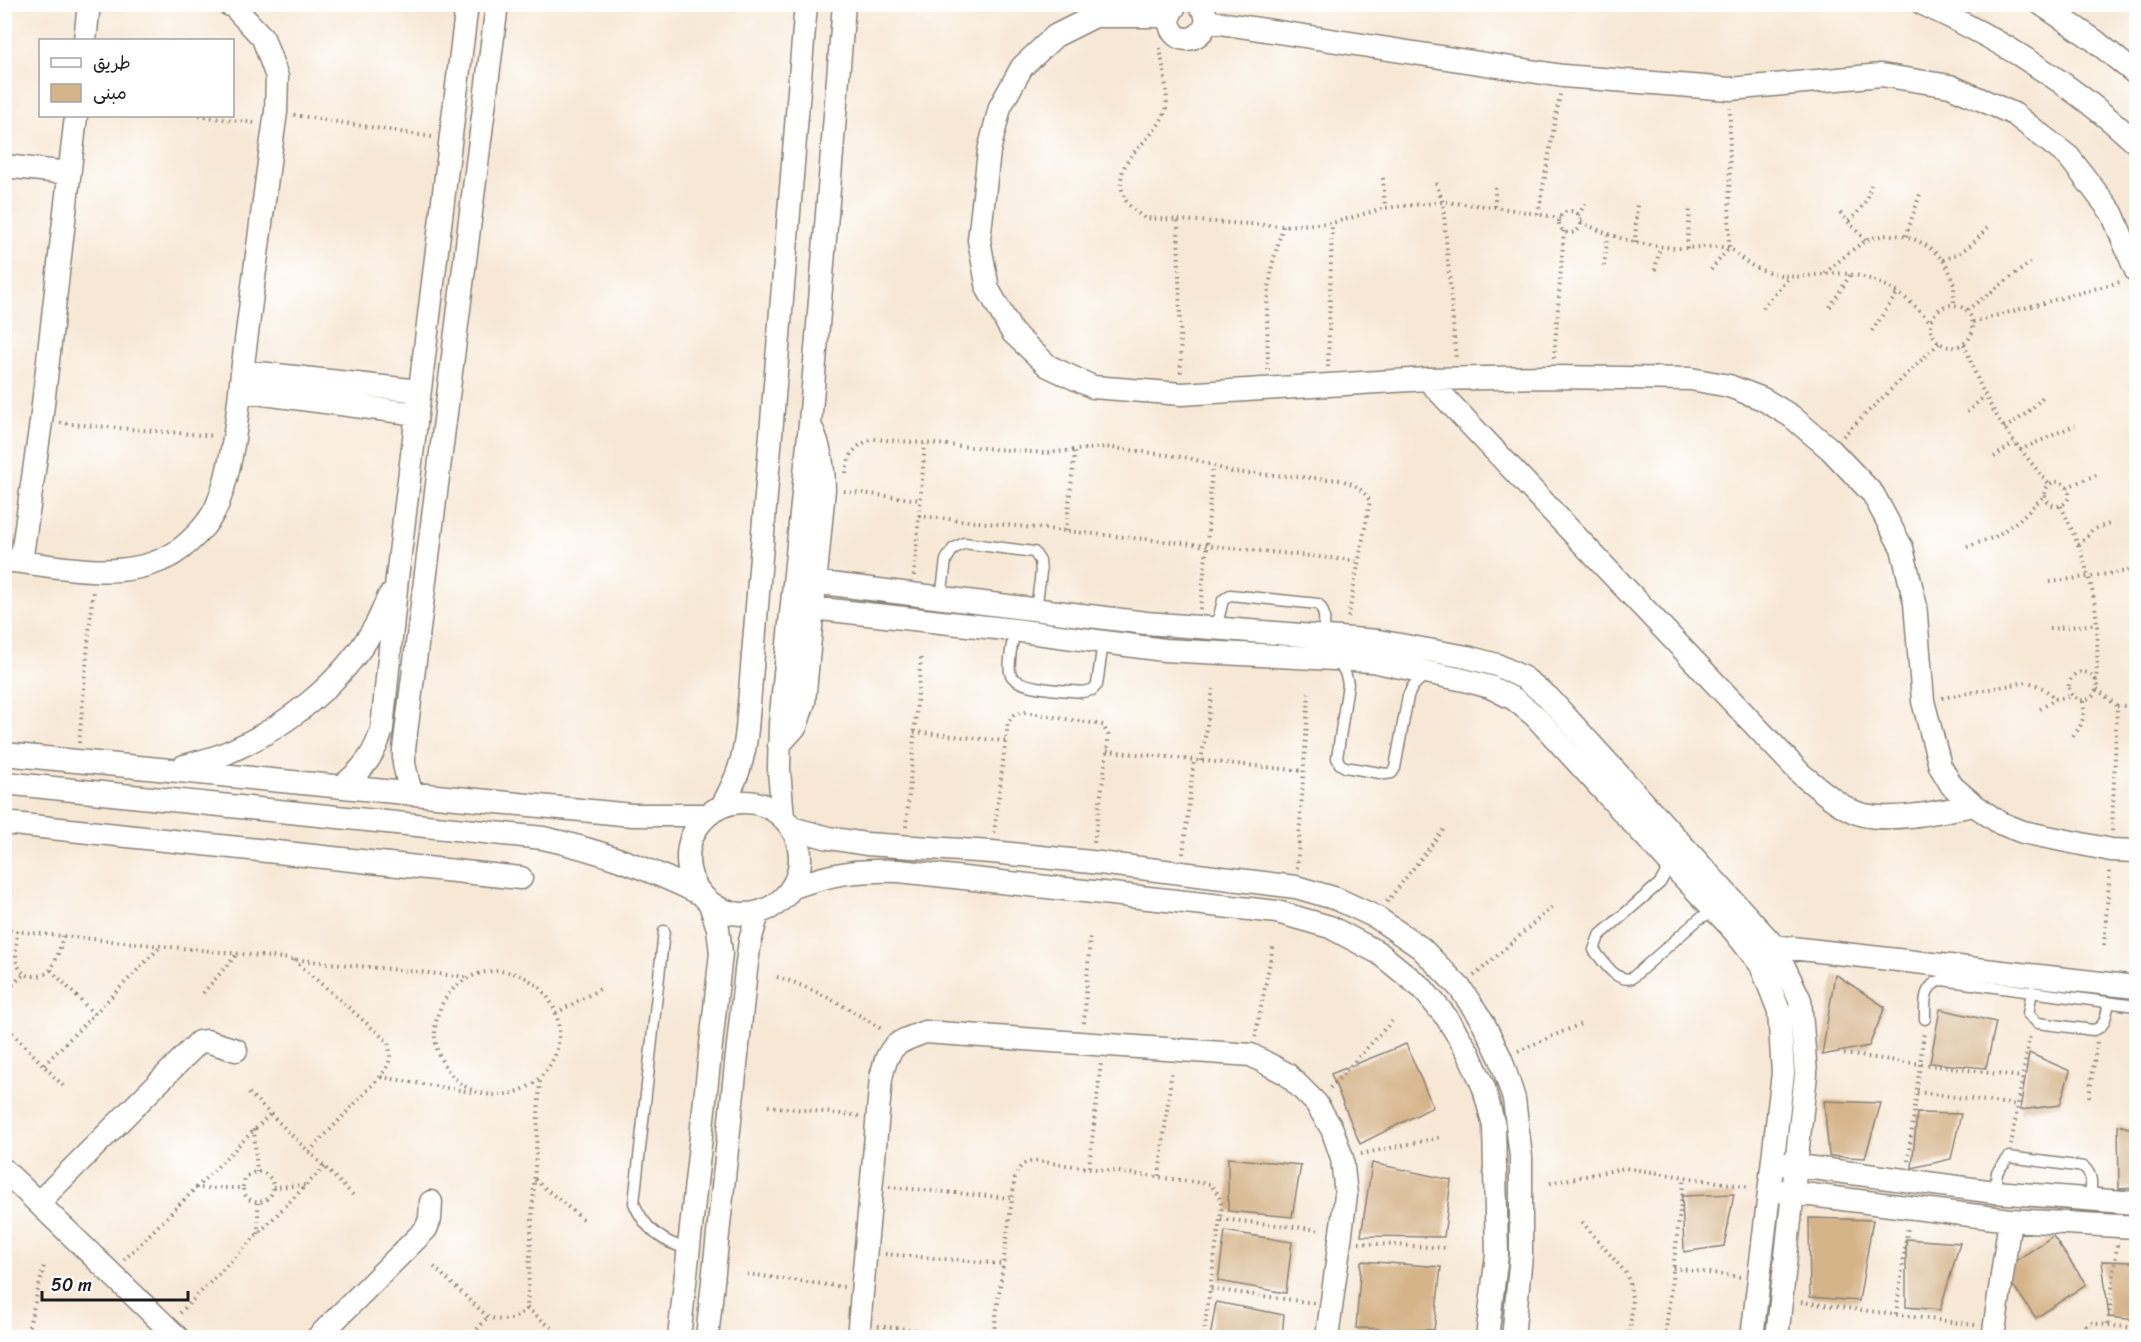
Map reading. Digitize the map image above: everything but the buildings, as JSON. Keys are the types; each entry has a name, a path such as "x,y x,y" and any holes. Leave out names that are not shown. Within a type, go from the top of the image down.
{"street":[{"path":"85,39 89,4"},
{"path":"76,117 40,422 13,561 95,570 132,570 167,558 196,536 218,505 228,470 275,118 277,77 263,38 234,7 228,4"},
{"path":"450,4 463,40"},
{"path":"342,786 366,764 382,729 397,578 467,4"},
{"path":"411,794 404,764 404,748 497,4"},
{"path":"679,1338 721,952 718,928 705,898 690,874 688,853 694,832 714,811 735,782 744,756 806,4"},
{"path":"4,783 543,838 623,859 662,874 733,914 758,913 771,908 782,899 791,888 799,868 799,847 787,823 779,770 779,745 810,424 844,4"},
{"path":"1923,4 1972,27 2041,67 2078,93 2136,143"},
{"path":"2041,4 2094,40 2136,74"},
{"path":"2131,276 2112,213 2069,157 2014,114 1950,86 1881,75 1730,90 1563,76 1185,10 1095,16 1055,36 1022,67 1000,106 989,151 979,240 988,288 1012,332 1048,366 1093,387 1182,394 1458,378 1690,379 1729,386 1763,399 1791,416 1830,449 1873,494 1902,548 1915,603 1923,701 1940,766 1952,786 2000,823 2023,832 2111,850 2136,851"},
{"path":"4,166 69,173"},
{"path":"1427,379 1802,775 1833,800 1863,815 1896,817 1974,805"},
{"path":"241,381 419,391"},
{"path":"241,381 417,414"},
{"path":"779,745 792,732 801,715 824,489 824,467 819,445 810,424"},
{"path":"174,769 223,755 268,732 310,702 346,667 376,625 397,578"},
{"path":"814,582 1146,624 1207,628 1331,648 1372,661 1490,687 1514,699 1535,716 1718,914 1761,964 1779,1011 1783,1073 1752,1338"},
{"path":"812,608 1014,630 1164,650 1331,648 1378,641 1467,657 1497,665 1524,678 1548,697 1774,946 1800,1000 1806,1074 1777,1338"},
{"path":"4,754 632,815 714,811 743,802 765,806 787,823 829,838 866,844 992,852 1180,872 1296,886 1337,898 1376,917 1421,948 1460,988 1483,1022 1501,1059 1514,1099 1521,1157 1521,1255 1513,1338"},
{"path":"4,823 521,879"},
{"path":"791,888 826,876 862,870 899,871 1277,912 1330,927 1379,953 1422,988 1447,1018 1468,1052 1484,1088 1494,1126 1497,1254 1487,1338"},
{"path":"707,1338 746,970 750,941 758,913"},
{"path":"1774,946 2136,987"},
{"path":"858,1331 881,1078 886,1058 899,1041 925,1032 1251,1055 1287,1074 1316,1103 1332,1129 1342,1158 1346,1195 1327,1338"},
{"path":"38,1203 199,1042 207,1041 236,1050"},
{"path":"1772,1162 1995,1192 2136,1203"},
{"path":"4,1170 172,1332"},
{"path":"1769,1190 2010,1220 2128,1227"},
{"path":"318,1338 426,1229 430,1219 431,1203"},
{"path":"1996,1333 2010,1220"}],"lane":[{"path":"941,598 946,560 953,549 964,543 1034,552 1040,561 1041,572 1036,610"},
{"path":"1207,628 1223,600 1230,595 1318,604 1322,608 1331,648 1342,665 1348,684 1337,758 1340,764 1346,767 1392,773 1395,768 1408,696 1420,678 1429,673"},
{"path":"1014,630 1010,671 1012,677 1024,685 1082,692 1092,690 1096,685 1103,642"},
{"path":"1668,861 1665,877 1660,883 1599,936 1595,943 1594,950 1619,978 1626,980 1632,978 1700,918 1709,914 1718,914"},
{"path":"664,931 634,1203 654,1234 676,1247 689,1250"},
{"path":"1925,1019 1926,994 1932,985 1942,980 2136,1006"},
{"path":"2032,991 2028,1014 2038,1023 2099,1029 2103,1025 2109,1003"},
{"path":"1995,1192 1997,1172 2009,1157 2084,1167 2090,1172 2092,1180 2090,1200"}],"path":[{"path":"1185,10 1167,106 1161,121 1123,166 1120,182 1124,196 1132,209 1145,218 1283,226 1332,224 1385,208 1443,202 1495,207 1560,218"},
{"path":"1538,214 1563,76"},
{"path":"1711,270 1729,248 1730,90"},
{"path":"234,117 275,118 451,140"},
{"path":"1383,178 1385,208"},
{"path":"1436,183 1443,202 1458,378"},
{"path":"1849,221 1863,205 1871,185"},
{"path":"1495,187 1495,207"},
{"path":"1906,236 1921,191"},
{"path":"1578,214 1586,203"},
{"path":"1635,243 1636,203"},
{"path":"1687,248 1690,208"},
{"path":"1553,377 1564,231 1559,223 1560,218 1566,212 1578,214 1581,222 1579,228 1575,231 1564,231"},
{"path":"1840,213 1866,241"},
{"path":"1178,221 1182,394"},
{"path":"1581,222 1608,235 1660,248 1729,248 1747,262 1767,272 1789,277 1807,277 1825,273 1851,274 1875,280 1898,292 1916,306 1931,323 1934,337 1939,343 1951,347 1964,344 1972,335 1973,322 1967,310 1954,304 1937,311 1931,323"},
{"path":"1327,385 1332,224"},
{"path":"1268,390 1268,305 1272,265 1283,226"},
{"path":"1943,260 1961,254 1976,242 1987,228"},
{"path":"1604,266 1608,235"},
{"path":"1825,273 1866,241 1885,235 1906,236 1926,245 1943,260 1953,281 1954,304"},
{"path":"1656,270 1660,248"},
{"path":"1967,310 2030,263"},
{"path":"1830,307 1851,274"},
{"path":"1973,322 2131,276"},
{"path":"1763,308 1789,277"},
{"path":"1872,331 1898,292"},
{"path":"1830,449 1939,343"},
{"path":"1964,344 1985,396 2004,428 2050,484"},
{"path":"2004,428 2021,419 2045,394"},
{"path":"1966,412 1985,396"},
{"path":"40,422 233,437"},
{"path":"2020,450 2075,425"},
{"path":"920,500 844,491 847,461 853,450 862,442 874,440 1045,453 1106,447 1190,458 1232,472 1341,480 1353,483 1370,501 1359,561 1331,648"},
{"path":"1994,457 2014,442"},
{"path":"912,594 925,444"},
{"path":"1066,531 1075,449"},
{"path":"1207,628 1207,546 1212,466"},
{"path":"1967,547 1995,537 2019,520 2045,495 2050,484 2056,482 2067,487 2099,474"},
{"path":"2045,495 2053,506 2061,506 2066,504 2070,496 2067,487"},
{"path":"2061,506 2079,545 2089,576 2097,624 2097,689 2094,695 2084,701 2072,696 2069,684 2076,674 2088,673 2096,682"},
{"path":"919,516 1359,561"},
{"path":"2079,545 2092,531 2112,523"},
{"path":"77,760 95,570"},
{"path":"2050,582 2136,570"},
{"path":"2049,629 2097,624"},
{"path":"904,845 921,658"},
{"path":"1923,701 2026,682 2038,685 2056,699"},
{"path":"1202,761 1213,689"},
{"path":"2097,689 2117,706 2136,706"},
{"path":"1296,886 1309,692"},
{"path":"2040,709 2056,699 2072,696"},
{"path":"2073,736 2082,726 2085,714 2084,701"},
{"path":"2104,945 2111,850 2117,706"},
{"path":"992,852 1008,722 1014,715 1024,712 1103,725 1108,735 1091,862"},
{"path":"914,732 1005,741"},
{"path":"1107,751 1304,771"},
{"path":"1180,872 1194,760"},
{"path":"1376,917 1444,829"},
{"path":"1460,988 1552,906"},
{"path":"4,930 468,977 503,970 536,984 556,1013 559,1036 553,1060 540,1079 508,1095 472,1092 380,1077"},
{"path":"17,931 16,963 24,974 33,977 43,976 51,970 63,936"},
{"path":"1089,1167 1093,1045 1090,937"},
{"path":"44,1065 162,946"},
{"path":"1251,1055 1273,948"},
{"path":"203,993 238,953"},
{"path":"294,959 388,1042 392,1054 388,1067 380,1077 309,1152"},
{"path":"51,970 94,1014"},
{"path":"4,993 24,974"},
{"path":"468,977 442,1001 433,1036 444,1070 472,1092"},
{"path":"777,977 830,998 899,1041"},
{"path":"556,1013 602,988"},
{"path":"1906,1180 1925,1019"},
{"path":"2009,1157 2032,1019"},
{"path":"1316,1103 1392,1021"},
{"path":"1501,1059 1582,1023"},
{"path":"4,1024 65,1088"},
{"path":"2089,1097 2099,1029"},
{"path":"1159,1176 1175,1050"},
{"path":"1844,1054 2022,1077"},
{"path":"434,1267 488,1317 510,1320 521,1315 527,1308 540,1079"},
{"path":"249,1092 353,1194"},
{"path":"1916,1092 2017,1105"},
{"path":"768,1106 878,1119"},
{"path":"111,1273 270,1114"},
{"path":"254,1129 257,1172"},
{"path":"1342,1158 1443,1137"},
{"path":"858,1331 993,1338 1011,1198 1018,1168 1026,1162 1036,1161 1210,1184 1218,1194 1222,1206 1203,1338"},
{"path":"172,1332 258,1234 325,1166"},
{"path":"1550,1183 1625,1168 1769,1190"},
{"path":"257,1172 268,1176 273,1187 269,1198 258,1203 247,1199 242,1188 246,1177 257,1172"},
{"path":"1665,1338 1684,1177"},
{"path":"535,1179 585,1221"},
{"path":"273,1187 307,1185"},
{"path":"872,1185 1011,1198"},
{"path":"195,1188 242,1188"},
{"path":"258,1203 258,1234"},
{"path":"1896,1314 1911,1208"},
{"path":"1221,1219 1340,1237 1448,1248"},
{"path":"1582,1222 1625,1272 1630,1281 1632,1292 1629,1338"},
{"path":"2108,1324 2128,1227"},
{"path":"866,1252 1003,1264"},
{"path":"26,1338 44,1266"},
{"path":"1673,1269 1759,1280"},
{"path":"747,1274 862,1290"},
{"path":"1210,1289 1331,1306"},
{"path":"1781,1300 1896,1314 1996,1333"},
{"path":"527,1308 559,1334 560,1338"},
{"path":"469,1338 488,1317"},
{"path":"2084,1338 2088,1324 2092,1323 2136,1328"}]}
